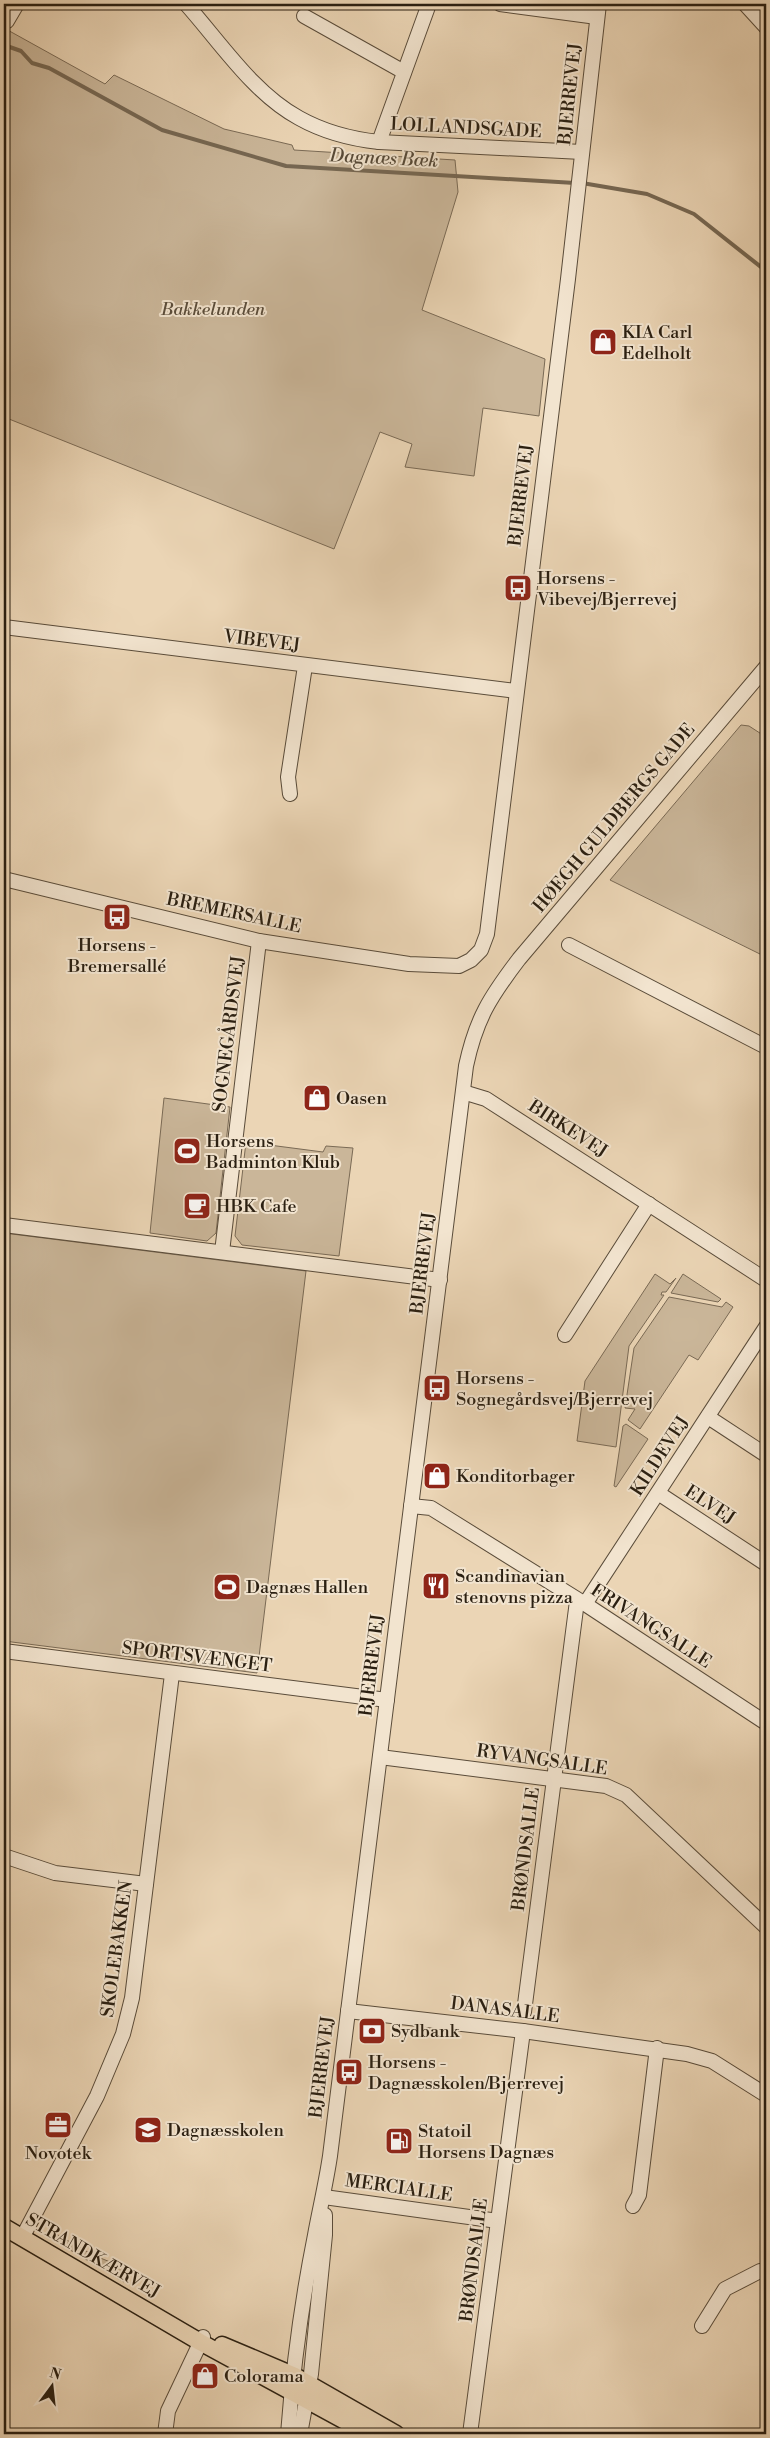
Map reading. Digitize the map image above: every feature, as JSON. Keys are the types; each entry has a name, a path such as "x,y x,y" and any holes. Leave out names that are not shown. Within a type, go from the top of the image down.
{"main road":[{"name":"STRANDKÆRVEJ","path":"4,2227 201,2339 291,2393 308,2392"},
{"name":"STRANDKÆRVEJ","path":"201,2339 293,2375 308,2392"},
{"path":"308,2392 369,2434"},
{"path":"308,2392 396,2434"}],"street":[{"path":"4,19 7,21 16,4"},
{"name":"LOLLANDSGADE","path":"186,4 245,72 268,95 297,117 322,129 352,139 379,142 582,156"},
{"name":"LOLLANDSGADE","path":"379,142 429,4"},
{"name":"BJERREVEJ","path":"459,966 471,960 482,950 487,934 582,156 598,10 500,4"},
{"path":"745,4 766,27"},
{"path":"304,16 404,72"},
{"name":"VIBEVEJ","path":"4,627 516,692"},
{"path":"290,794 288,777 305,666"},
{"name":"HØEGH GULDBERGS GADE","path":"493,994 519,959 766,667"},
{"name":"BREMERSALLE","path":"4,878 259,941 409,964 459,966"},
{"name":"SOGNEGÅRDSVEJ","path":"222,1252 259,941"},
{"path":"569,945 766,1047"},
{"name":"BJERREVEJ","path":"288,2434 293,2375 315,2234 324,2197 463,1092 472,1037 493,994"},
{"name":"BIRKEVEJ","path":"463,1092 486,1099 766,1280"},
{"path":"565,1335 649,1204"},
{"path":"4,1224 440,1280"},
{"name":"KILDEVEJ","path":"581,1603 658,1493 766,1327"},
{"path":"708,1417 766,1455"},
{"name":"ELVEJ","path":"658,1493 766,1564"},
{"name":"FRIVANGSALLE","path":"411,1506 432,1508 766,1723"},
{"name":"BRØNDSALLE","path":"524,2012 554,1778 581,1603"},
{"name":"SPORTSVÆNGET","path":"4,1651 387,1700"},
{"name":"SKOLEBAKKEN","path":"22,2238 97,2096 123,2034 132,1998 172,1674"},
{"name":"RYVANGSALLE","path":"380,1757 606,1786 626,1795 766,1927"},
{"path":"4,1856 56,1873 146,1884"},
{"name":"DANASALLE","path":"348,2011 523,2031 657,2048 687,2054 712,2062 766,2095"},
{"name":"BRØNDSALLE","path":"470,2434 523,2031"},
{"path":"633,2206 639,2195 657,2048"},
{"name":"BJERREVEJ","path":"300,2434 308,2392 325,2235 324,2197"},
{"name":"MERCIALLE","path":"324,2197 498,2221"},
{"path":"702,2326 725,2289 760,2271 766,2271"},
{"path":"164,2434 168,2411 201,2339"}],"green space":[{"name":"Bakkelunden","path":"4,28 105,84 114,75 224,129 292,145 294,150 455,160 458,192 422,310 545,359 539,416 483,408 474,476 405,467 412,444 380,432 334,549 4,417"},
{"path":"741,725 749,726 766,737 766,957 610,880"},
{"path":"164,1098 230,1107 216,1233 207,1241 150,1233"},
{"path":"246,1142 323,1152 326,1146 353,1148 339,1256 242,1245 235,1236"},
{"path":"4,1233 306,1271 257,1673 4,1641"},
{"path":"655,1274 670,1284 676,1278 666,1292 662,1292 661,1295 664,1295 629,1346 616,1447 577,1441 585,1381"},
{"path":"683,1274 721,1299 718,1302 671,1293"},
{"path":"669,1297 722,1307 726,1302 733,1307 698,1360 689,1355 640,1429 628,1420 635,1409 625,1408 634,1348"},
{"path":"626,1424 648,1439 616,1487 614,1486 623,1426"},
{"path":"56,2234 93,2255 120,2266 125,2275 124,2282 55,2241"}],"waterway":[{"name":"Dagnæs Bæk","path":"4,45 21,51 32,63 49,68 162,130 286,166 575,183"},
{"name":"Dagnæs Bæk","path":"582,183 647,194 694,214 766,271"}],"place":[{"name":"KIA Carl Edelholt","path":"603,342"},
{"name":"Horsens - Vibevej/Bjerrevej","path":"518,588"},
{"name":"Horsens - Bremersallé","path":"117,917"},
{"name":"Oasen","path":"317,1098"},
{"name":"Horsens Badminton Klub","path":"187,1151"},
{"name":"HBK Cafe","path":"197,1206"},
{"name":"Horsens - Sognegårdsvej/Bjerrevej","path":"437,1388"},
{"name":"Konditorbager","path":"437,1476"},
{"name":"Scandinavian stenovns pizza","path":"436,1586"},
{"name":"Dagnæs Hallen","path":"227,1587"},
{"name":"Sydbank","path":"372,2031"},
{"name":"Horsens - Dagnæsskolen/Bjerrevej","path":"349,2072"},
{"name":"Novotek","path":"58,2125"},
{"name":"Dagnæsskolen","path":"148,2130"},
{"name":"Statoil Horsens Dagnæs","path":"399,2141"},
{"name":"Colorama","path":"205,2376"}]}
